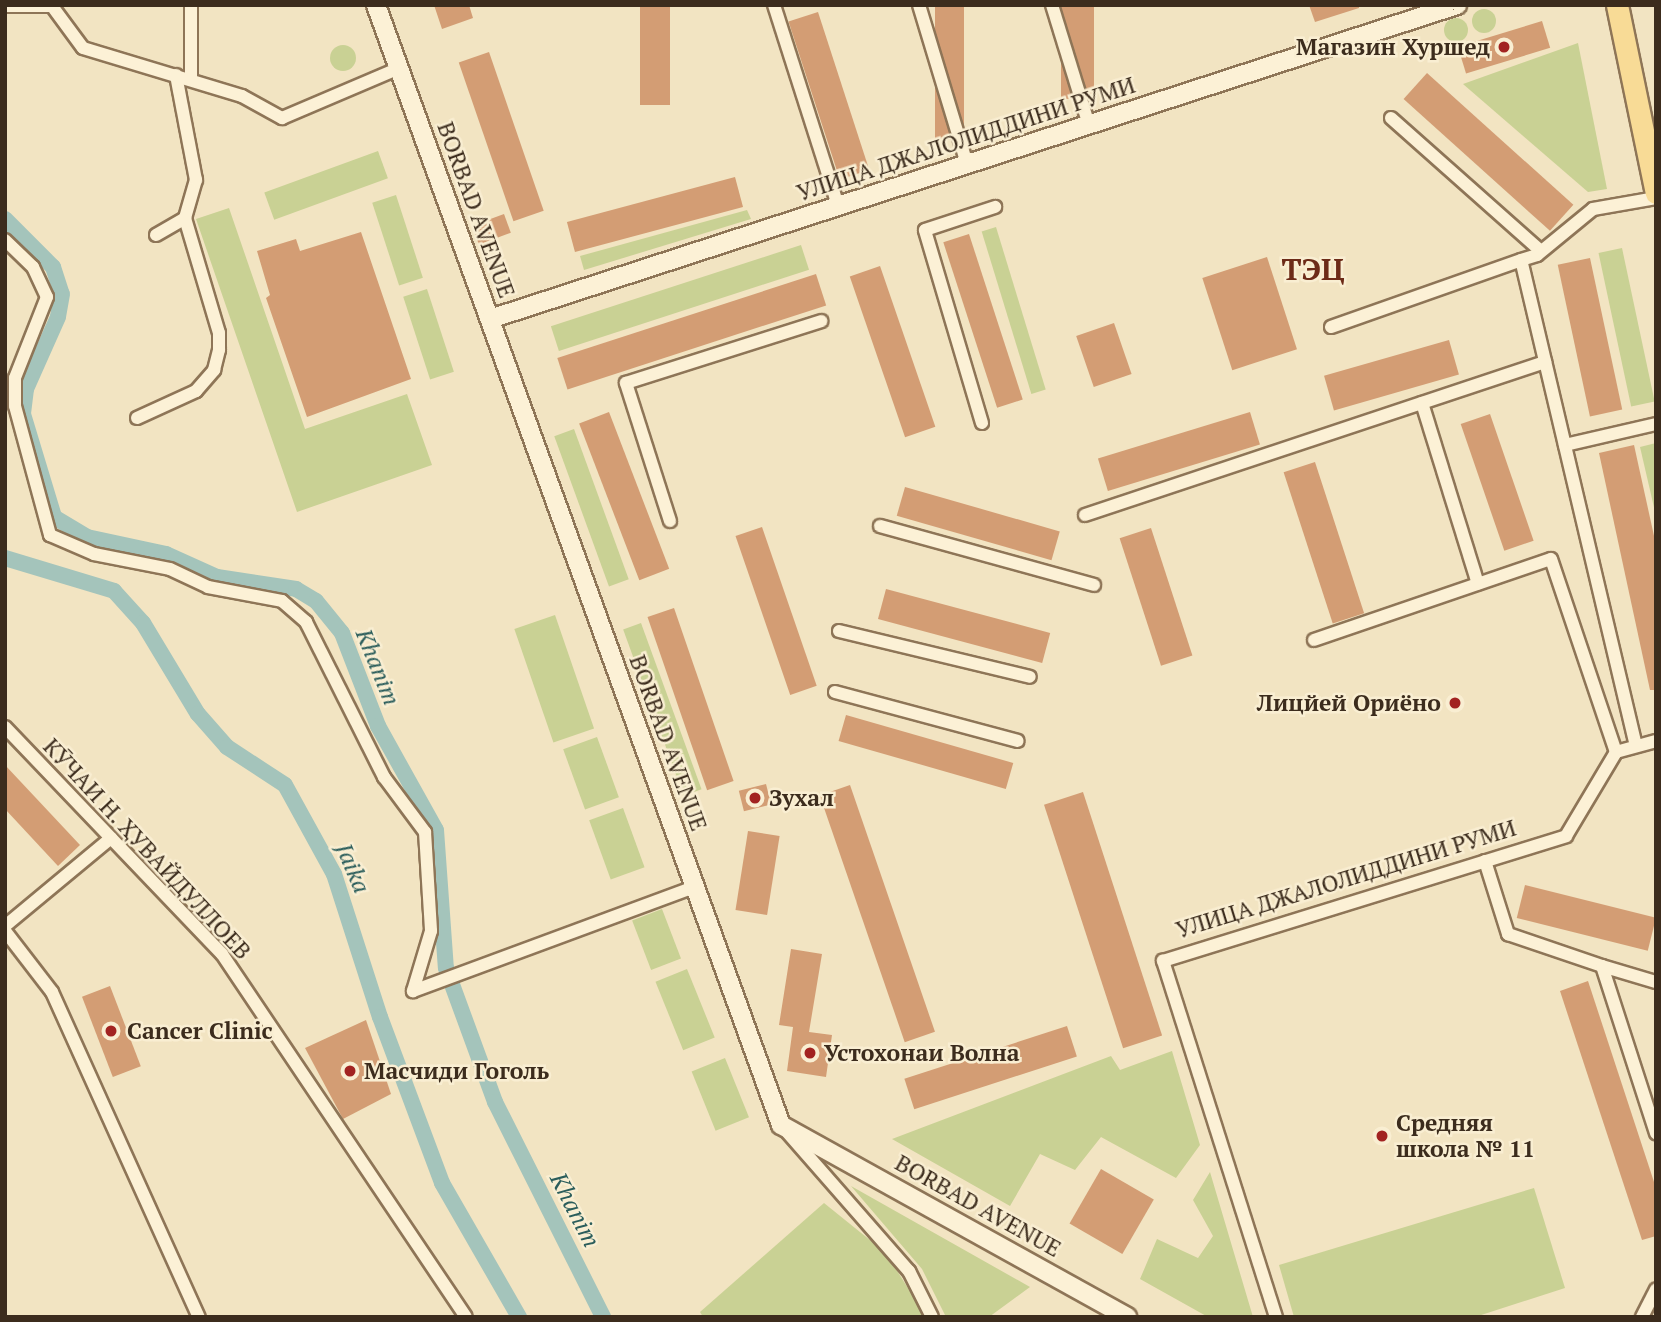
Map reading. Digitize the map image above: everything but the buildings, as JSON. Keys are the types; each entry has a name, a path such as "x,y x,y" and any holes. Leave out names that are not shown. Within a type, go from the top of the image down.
{"main road":[{"path":"1617,5 1656,195"}],"street":[{"path":"191,5 191,80"},
{"name":"BORBAD AVENUE","path":"376,5 781,1125 1127,1317"},
{"path":"774,5 838,206"},
{"path":"919,5 967,164"},
{"path":"1052,5 1089,125"},
{"name":"УЛИЦА ДЖАЛОЛИДДИНИ РУМИ","path":"490,319 1457,5"},
{"path":"5,6 52,6 83,48 242,96 282,118 399,68"},
{"path":"137,418 196,391 214,370 219,333 185,218 196,180 176,75"},
{"path":"1391,117 1541,251"},
{"path":"1331,327 1541,251 1593,209 1656,195"},
{"path":"982,423 925,230 995,207"},
{"path":"156,235 185,218"},
{"path":"5,240 33,267 47,297 15,378 15,406 50,535 94,554 170,569 208,587 282,601 306,622 384,778 425,832 431,930 413,991 694,887"},
{"path":"1521,260 1636,746"},
{"path":"670,521 626,383 821,321"},
{"path":"1085,514 1545,362"},
{"path":"1422,403 1478,584"},
{"path":"1565,445 1656,424"},
{"path":"880,526 1094,585"},
{"path":"1314,640 1551,559 1616,752 1656,741"},
{"path":"839,631 1030,677"},
{"path":"835,692 1018,741"},
{"name":"КӮЧАИ Н. ҲУВАЙДУЛЛОЕВ","path":"5,727 222,954 466,1317"},
{"name":"УЛИЦА ДЖАЛОЛИДДИНИ РУМИ","path":"1276,1317 1163,961 1566,836 1616,752"},
{"path":"111,838 5,929 52,992 199,1317"},
{"path":"1485,861 1508,934 1656,982"},
{"path":"1602,966 1656,1133"},
{"path":"781,1125 909,1271 932,1317"},
{"path":"1642,1317 1656,1289"}],"green space":[{"path":"1484,9 1493,12 1496,21 1493,30 1484,33 1475,30 1472,21 1475,12"},
{"path":"1456,18 1465,21 1468,30 1465,39 1456,42 1447,39 1444,30 1447,21"},
{"path":"1578,43 1607,189 1588,192 1463,84"},
{"path":"343,45 352,49 356,58 352,67 343,71 334,67 330,58 334,49"},
{"path":"378,151 388,178 274,220 264,192"},
{"path":"396,195 423,278 399,285 372,203"},
{"path":"229,208 305,429 407,394 432,465 297,512 196,219"},
{"path":"747,210 751,219 584,270 580,256"},
{"path":"996,227 1046,390 1031,394 982,231"},
{"path":"801,245 809,270 559,351 551,326"},
{"path":"1622,248 1655,402 1631,407 1599,253"},
{"path":"427,289 454,372 430,379 403,297"},
{"path":"574,429 629,579 609,587 554,436"},
{"path":"1656,443 1656,516 1640,447"},
{"path":"555,615 594,728 553,742 514,629"},
{"path":"641,623 702,789 684,796 623,629"},
{"path":"597,737 619,797 585,809 563,749"},
{"path":"623,808 645,867 611,880 589,820"},
{"path":"662,909 681,958 651,970 632,920"},
{"path":"687,969 715,1038 683,1050 655,982"},
{"path":"1172,1051 1200,1145 1176,1178 1101,1137 1075,1170 1040,1154 1010,1206 892,1139 1111,1056 1120,1070"},
{"path":"725,1058 749,1117 716,1131 692,1071"},
{"path":"1210,1172 1253,1317 1208,1317 1140,1279 1157,1239 1198,1258 1213,1236 1193,1200"},
{"path":"851,1186 1030,1287 989,1317 946,1317 922,1269"},
{"path":"1534,1188 1565,1288 1475,1317 1294,1317 1279,1265"},
{"path":"824,1203 886,1253 926,1317 703,1317 700,1312"}],"waterway":[{"name":"Khanim","path":"5,219 53,267 62,294 58,317 26,389 23,414 54,517 87,537 166,554 217,577 296,589 316,601 342,633 378,726 436,830 446,968 495,1102 603,1317"},
{"name":"Jaika","path":"5,558 114,591 143,623 198,714 227,747 285,785 334,874 380,1017 442,1183 519,1317"}],"place":[{"name":"Магазин Хуршед","path":"1504,47"},
{"name":"Лицйей Ориёно","path":"1455,703"},
{"name":"Зухал","path":"755,798"},
{"name":"Cancer Clinic","path":"111,1031"},
{"name":"Устохонаи Волна","path":"810,1053"},
{"name":"Масчиди Гоголь","path":"350,1071"},
{"name":"Средняя школа № 11","path":"1382,1136"}],"district":[{"name":"ТЭЦ","path":"1313,269"}]}
